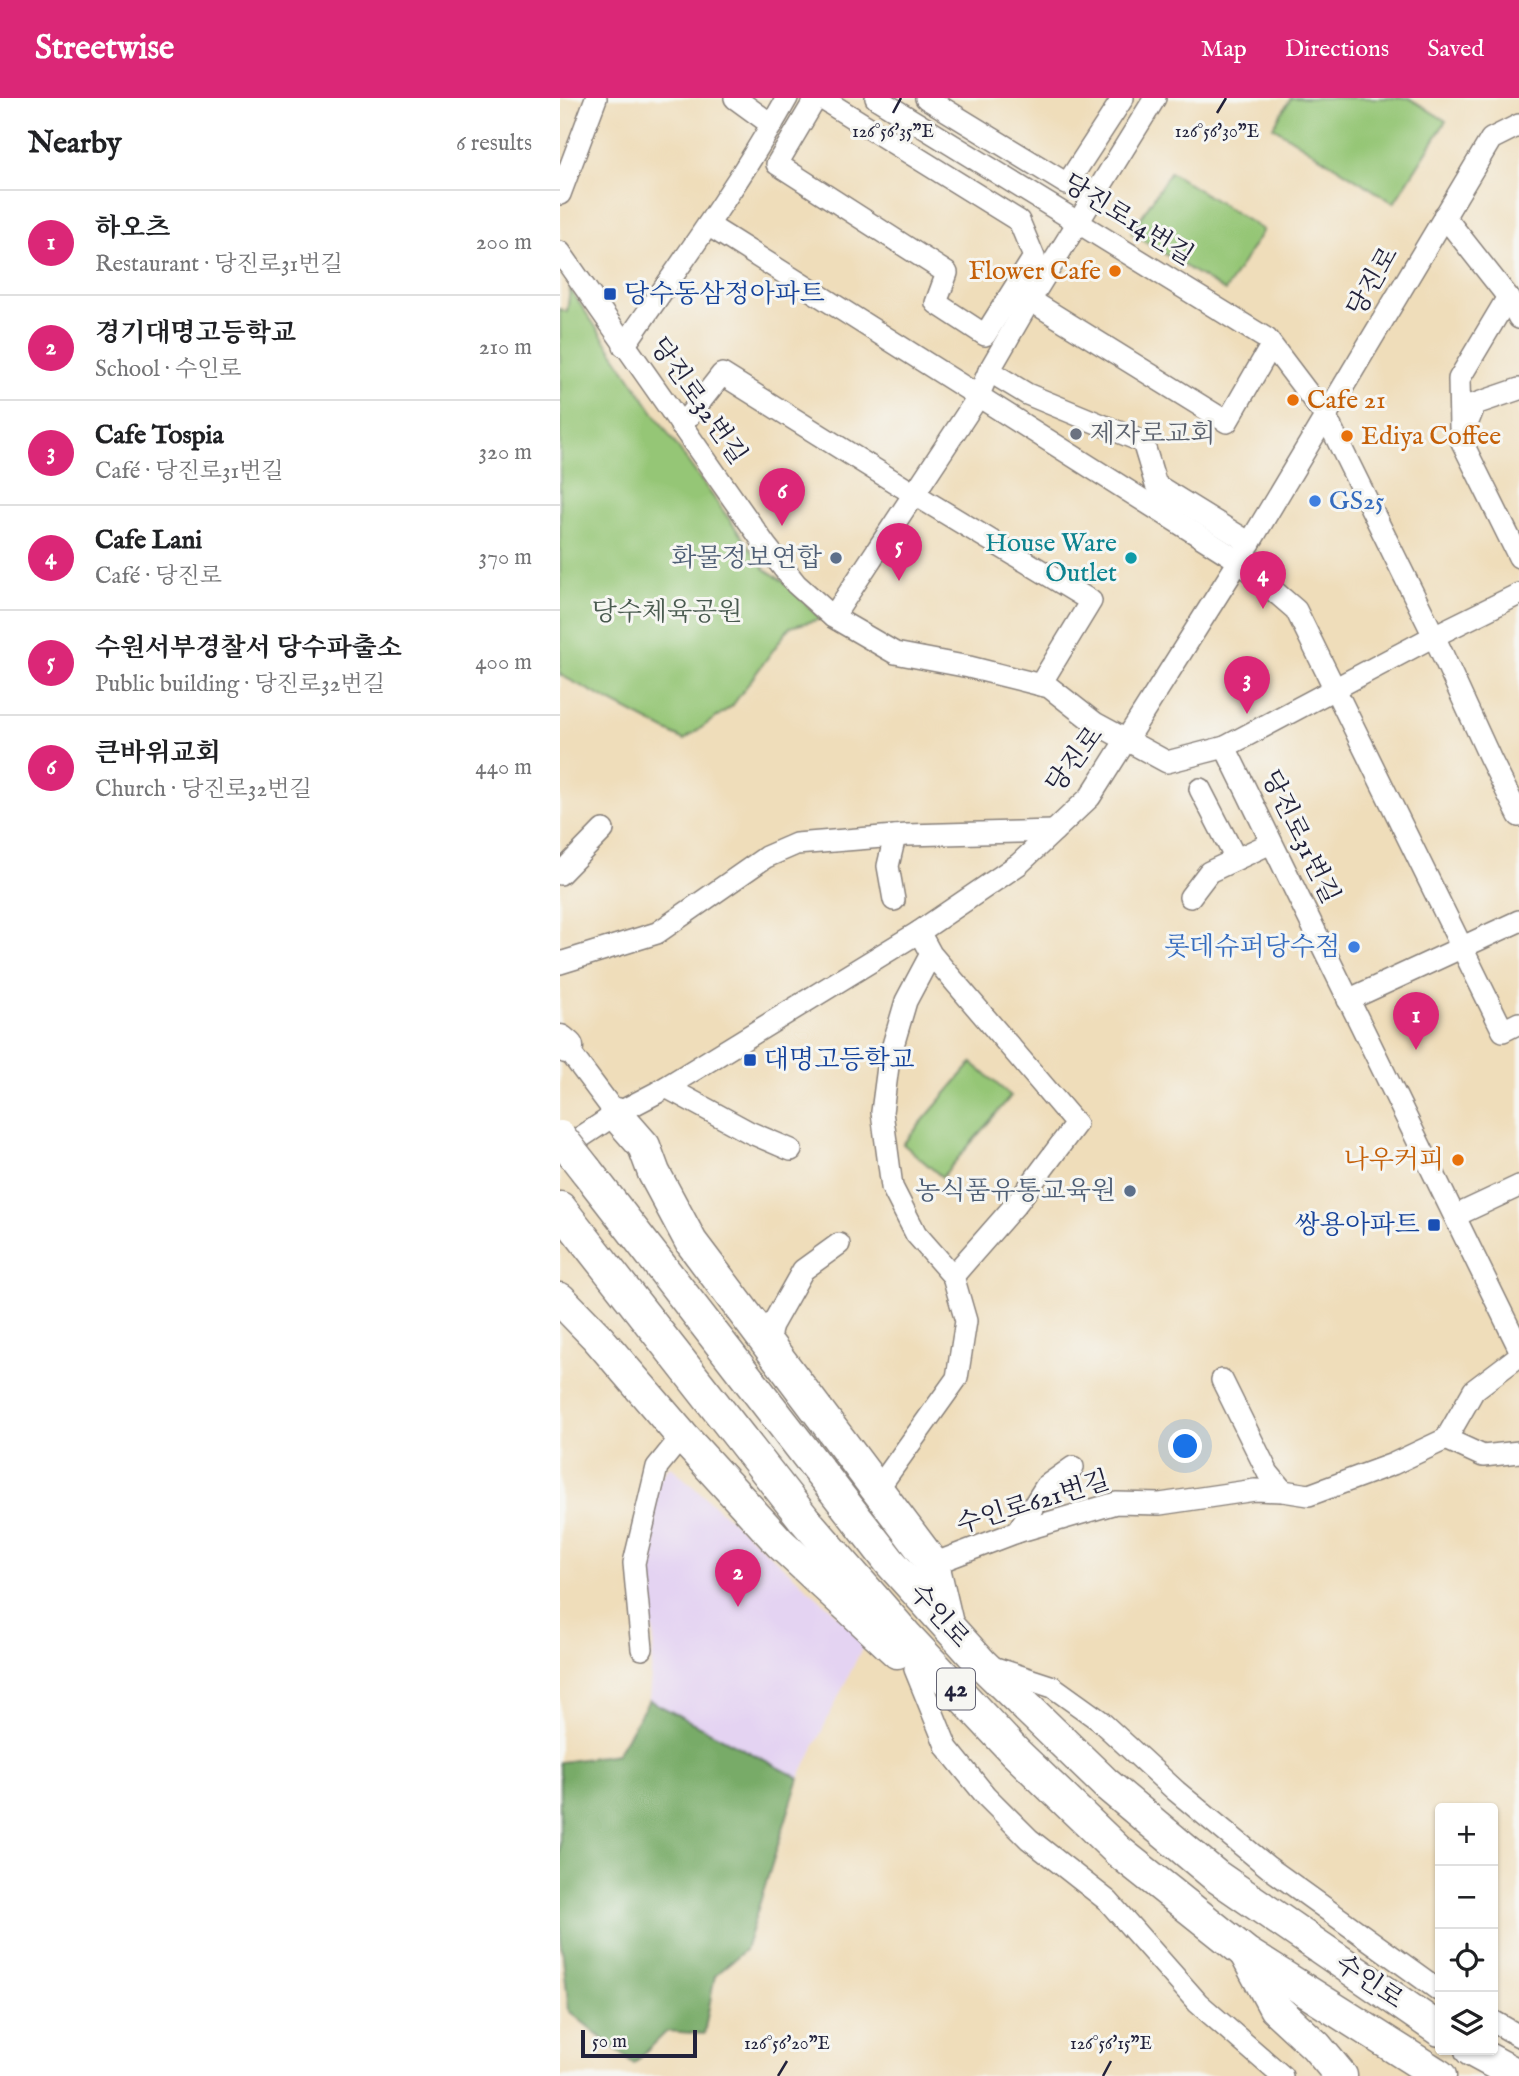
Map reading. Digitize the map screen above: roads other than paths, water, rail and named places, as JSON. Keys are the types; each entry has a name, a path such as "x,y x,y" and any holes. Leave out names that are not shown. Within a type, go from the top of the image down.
{"highway":[{"path":"616,1114 645,1146 654,1173 691,1242 933,1564 947,1625"},
{"name":"수인로","path":"560,1137 890,1562 981,1663 1105,1783 1216,1876 1435,2027"},
{"name":"수인로","path":"560,1208 804,1519 907,1637 1015,1752 1118,1851 1245,1953 1440,2076"},
{"path":"560,1299 780,1543 915,1669 1015,1752"},
{"path":"1245,1953 1275,2008 1316,2046 1341,2076"},
{"path":"1481,2055 1519,2076"}],"street":[{"path":"560,194 596,98"},
{"path":"736,98 772,125"},
{"path":"624,346 708,225 787,98"},
{"path":"819,98 921,159 1019,221 1034,257 985,335 936,303 947,274 777,164 819,98"},
{"path":"926,98 1067,184 1123,98"},
{"path":"833,617 978,397 989,371 1030,300 1155,98"},
{"name":"당진로14번길","path":"889,101 936,135 1267,339 1326,417 1519,816"},
{"name":"당진로","path":"560,1151 616,1114 666,1087 919,932 1018,864 1090,797 1245,552 1491,139 1519,125"},
{"path":"921,159 936,135"},
{"path":"1444,216 1508,297 1519,318"},
{"path":"708,225 978,397 1245,552"},
{"name":"당진로32번길","path":"560,252 766,545 796,584 833,617 895,653 969,667 1049,687 1095,723 1126,739"},
{"path":"1508,297 1459,379 1461,440 1519,557"},
{"path":"1030,300 1227,422 1271,346"},
{"path":"989,371 1027,394 1143,442 1156,485 1245,552 1296,610 1503,1031 1519,1023"},
{"path":"681,426 722,374 1091,601 1040,685"},
{"path":"1461,440 1475,404 1519,389"},
{"path":"1126,739 1167,762 1225,747 1519,594"},
{"name":"당진로31번길","path":"1225,747 1519,1348"},
{"path":"1200,789 1236,859"},
{"path":"560,874 603,830"},
{"path":"560,963 657,933 766,857 796,844 895,836 1054,831"},
{"path":"894,900 888,866 895,836"},
{"path":"1190,897 1209,872 1271,843"},
{"path":"1348,1000 1519,921"},
{"path":"919,932 931,954 1076,1125 1017,1203 953,1276"},
{"path":"877,1490 957,1378 966,1321 953,1276 916,1234 892,1187 882,1112 889,1059 906,1000 931,954"},
{"path":"562,1042 616,1114"},
{"path":"666,1087 749,1132 791,1150"},
{"path":"1455,1216 1519,1186"},
{"path":"767,1343 772,1325 803,1270 839,1244"},
{"path":"1519,1356 1474,1390 1446,1438 1483,1456 1519,1452"},
{"path":"1222,1380 1268,1473 1283,1491"},
{"path":"642,1649 634,1563 657,1467 682,1436"},
{"name":"수인로621번길","path":"933,1564 1017,1532 1116,1503 1160,1504 1255,1490 1309,1495 1393,1464 1446,1438"},
{"path":"1017,1532 1046,1486 1073,1467"},
{"path":"981,1663 1053,1687 1089,1713 1176,1791 1268,1867 1435,1987"},
{"path":"915,1669 947,1748 986,1796 1029,1839 1108,1901 1198,2003 1282,2076"},
{"path":"1498,2024 1519,2036"}],"place":[{"name":"Flower Cafe","path":"1115,271"},
{"name":"당수동삼정아파트","path":"610,294"},
{"name":"Cafe 21","path":"1293,400"},
{"name":"제자로교회","path":"1076,434"},
{"name":"Ediya Coffee","path":"1347,436"},
{"name":"GS25","path":"1315,501"},
{"name":"큰바위교회","path":"782,526"},
{"name":"화물정보연합","path":"836,558"},
{"name":"House Ware Outlet","path":"1131,558"},
{"name":"수원서부경찰서 당수파출소","path":"899,581"},
{"name":"Cafe Lani","path":"1263,609"},
{"name":"Cafe Tospia","path":"1247,714"},
{"name":"롯데슈퍼당수점","path":"1354,947"},
{"name":"하오츠","path":"1416,1050"},
{"name":"대명고등학교","path":"750,1060"},
{"name":"나우커피","path":"1458,1160"},
{"name":"농식품유통교육원","path":"1130,1191"},
{"name":"쌍용아파트","path":"1434,1225"},
{"name":"경기대명고등학교","path":"738,1607"}],"park label":[{"name":"당수체육공원","path":"667,612"}]}
